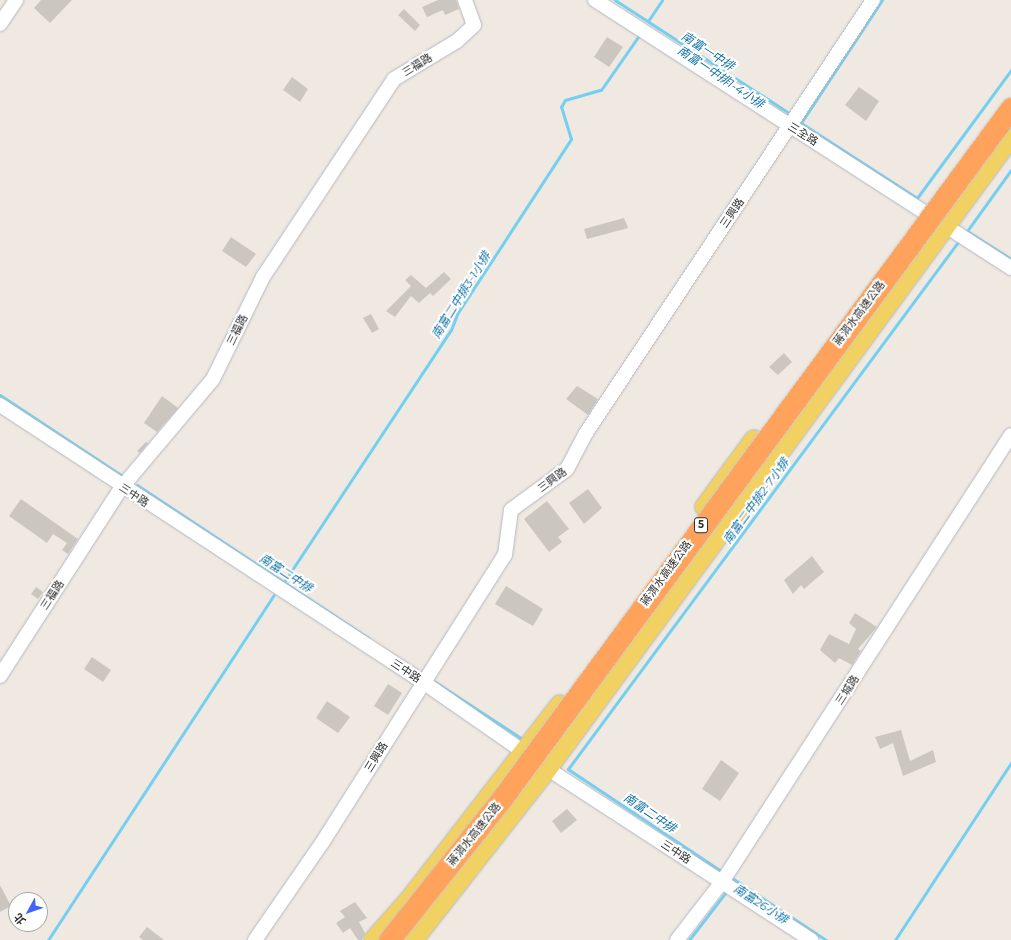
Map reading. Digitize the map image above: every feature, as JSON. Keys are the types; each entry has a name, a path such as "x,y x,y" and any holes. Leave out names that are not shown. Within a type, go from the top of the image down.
{"highway":[{"name":"蔣渭水高速公路","path":"389,940 508,791 1011,108"},
{"name":"蔣渭水高速公路","path":"402,940 522,790 1011,126"}],"main road":[{"path":"373,940 410,898 522,751 575,685 735,465 1011,96"},
{"path":"414,940 548,769 809,410 948,227 1011,138"}],"street":[{"path":"0,24 16,0"},
{"name":"三福路","path":"0,676 122,487 213,379 262,277 394,79 457,41 474,25 465,0"},
{"name":"三全路","path":"595,0 1011,268"},
{"name":"三興路","path":"255,940 322,843 505,555 511,510 567,470 586,433 873,0"},
{"name":"三中路","path":"0,406 423,682 548,769 811,940"},
{"name":"三城路","path":"677,940 722,882 1011,435"}],"building":[{"path":"41,0 72,0 50,23 34,8"},
{"path":"438,0 456,0 459,9 445,15 443,10 427,17 422,7"},
{"path":"404,9 420,25 415,31 398,15"},
{"path":"607,37 623,47 609,67 594,57"},
{"path":"292,77 308,89 300,102 283,90"},
{"path":"859,87 879,101 866,121 845,105"},
{"path":"624,218 628,228 587,239 584,229"},
{"path":"231,237 256,254 246,267 222,251"},
{"path":"444,272 451,279 433,296 430,293 419,303 411,296 395,317 386,311 411,286 405,280 411,275 426,288"},
{"path":"371,314 379,329 372,333 363,318"},
{"path":"784,353 792,362 778,375 769,367"},
{"path":"577,386 598,399 588,415 566,399"},
{"path":"162,396 178,408 157,432 144,423"},
{"path":"146,442 148,443 140,453 137,451"},
{"path":"588,489 602,508 584,524 569,503"},
{"path":"21,499 78,539 68,554 62,550 67,543 53,534 47,543 9,516"},
{"path":"547,501 569,529 558,537 562,542 549,552 524,519"},
{"path":"812,556 824,572 804,589 801,585 793,594 784,580"},
{"path":"506,586 543,609 533,626 495,604"},
{"path":"36,587 43,592 38,599 31,594"},
{"path":"855,613 877,627 858,649 861,651 852,665 839,658 835,663 820,650 829,634 849,644 856,629 849,623"},
{"path":"92,657 111,670 103,682 84,669"},
{"path":"388,684 402,693 388,715 374,706"},
{"path":"327,701 350,717 338,733 316,718"},
{"path":"901,730 910,761 933,750 936,762 903,776 893,743 880,749 875,737"},
{"path":"721,760 739,773 720,801 702,789"},
{"path":"567,809 577,820 561,833 552,821"},
{"path":"0,885 8,900 8,908 0,912"},
{"path":"355,902 367,918 359,922 365,933 362,940 358,940 350,928 343,933 336,923 345,917 340,911"},
{"path":"147,927 164,940 143,940 139,937"}],"waterway":[{"name":"南富一中排","path":"615,0 792,115"},
{"path":"648,21 662,0"},
{"name":"南富一中排","path":"882,0 801,123 917,198 1011,70"},
{"name":"南富二中排3-1小排","path":"284,582 451,330 457,314 571,139 561,107 565,100 601,90 640,34"},
{"path":"1011,170 967,231 1011,259"},
{"name":"南富二中排2-7小排","path":"721,871 568,769 958,242"},
{"name":"南富二中排","path":"0,395 124,477"},
{"name":"南富二中排","path":"137,485 368,638"},
{"path":"48,940 274,595"},
{"name":"南富二中排","path":"432,680 521,738"},
{"path":"895,940 1011,763"},
{"name":"南富二中排","path":"732,878 826,940"},
{"name":"南富26小排","path":"689,940 726,892"}],"water label":[{"name":"南富一中排1-4小排","path":"721,77"}]}
